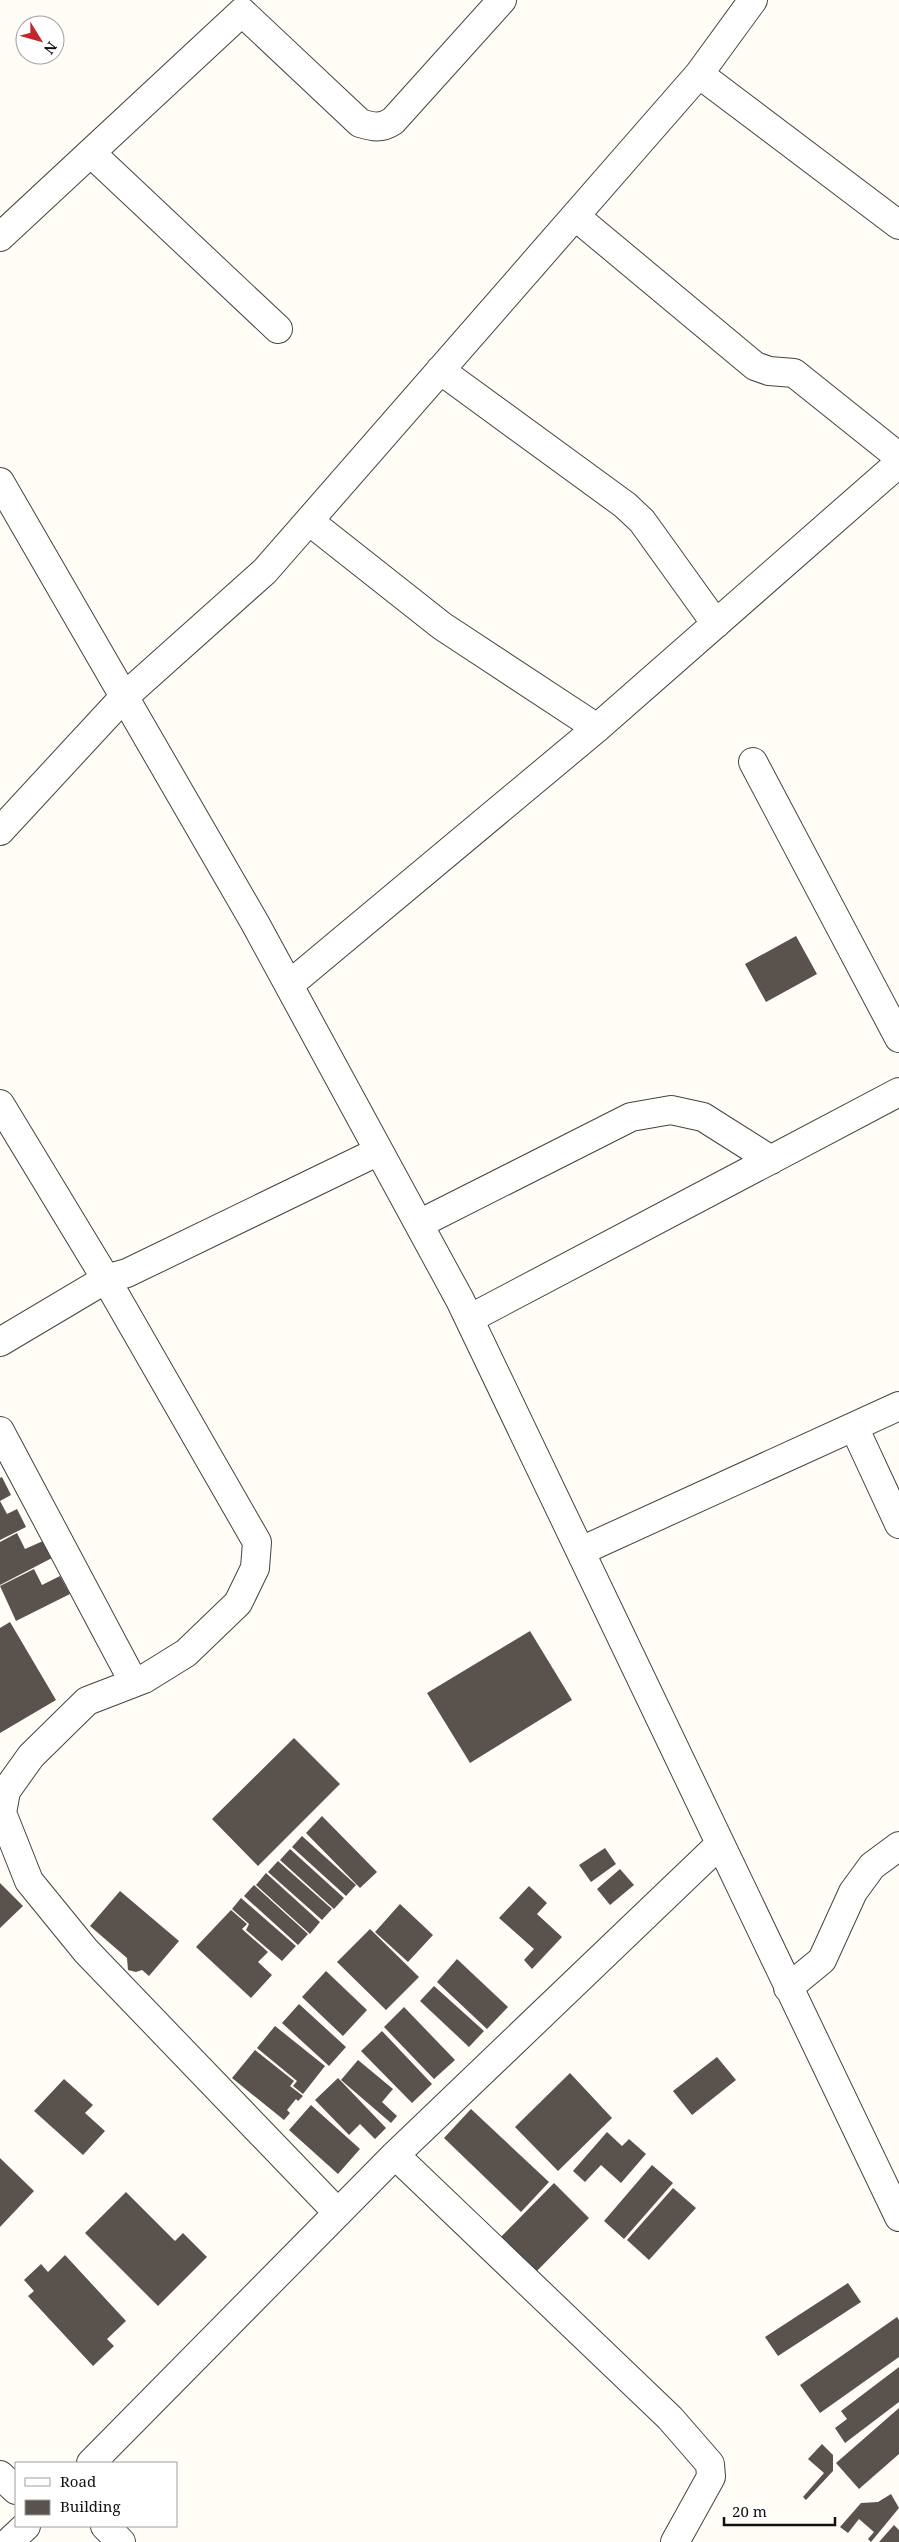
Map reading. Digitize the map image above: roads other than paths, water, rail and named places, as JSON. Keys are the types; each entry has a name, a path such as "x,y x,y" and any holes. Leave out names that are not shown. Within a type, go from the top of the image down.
{"street":[{"path":"0,237 248,6 360,123 372,127 384,127 393,121 502,0"},
{"path":"0,831 124,697 265,571 699,74 753,0"},
{"path":"699,74 899,225"},
{"path":"90,153 278,329"},
{"path":"575,216 755,366 769,371 794,373 899,457"},
{"path":"440,370 625,505 642,521 716,624"},
{"path":"289,985 597,728 899,463"},
{"path":"0,482 289,985 469,1319 899,2217"},
{"path":"309,521 442,626 597,728"},
{"path":"753,762 899,1038"},
{"path":"469,1319 899,1092"},
{"path":"0,1104 106,1279 257,1542 255,1568 238,1603 186,1653 144,1679 87,1700 30,1756 6,1791 2,1813 29,1880 86,1951 338,2214"},
{"path":"419,1224 630,1117 671,1110 703,1117 771,1160"},
{"path":"0,1342 106,1279 126,1273 379,1151"},
{"path":"581,1552 899,1406"},
{"path":"854,1427 899,1524"},
{"path":"0,1431 134,1683"},
{"path":"92,2462 395,2155 720,1844"},
{"path":"788,1988 822,1960 853,1892 872,1866 899,1846"},
{"path":"395,2155 670,2418 710,2464 711,2477 675,2542"},
{"path":"0,2475 15,2489"},
{"path":"9,2542 25,2527"},
{"path":"106,2527 121,2542"}]}
